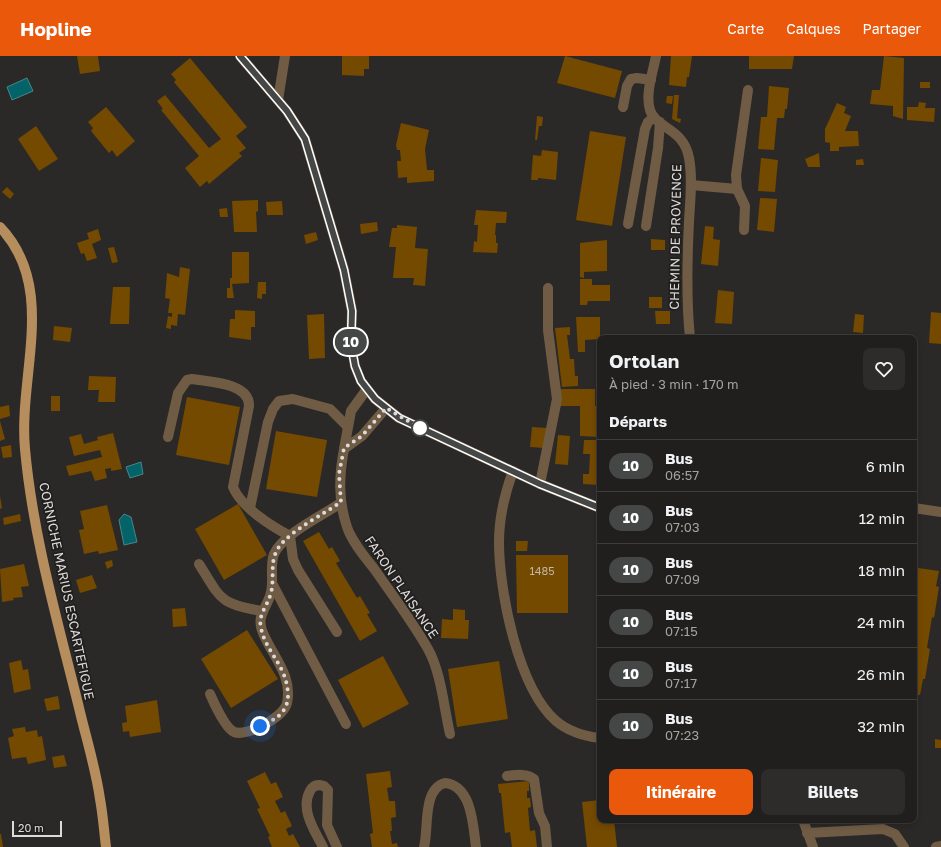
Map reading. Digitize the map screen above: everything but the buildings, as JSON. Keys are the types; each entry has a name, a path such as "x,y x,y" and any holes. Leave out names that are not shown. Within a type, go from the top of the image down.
{"main road":[{"name":"CORNICHE MARIUS ESCARTEFIGUE","path":"0,227 20,255 30,282 33,314 25,410 25,448 30,485 56,611 100,798 106,847"}],"street":[{"path":"240,56 278,100 299,128 310,151 344,270 352,311 351,344 353,360 358,374 367,389 386,408 406,421 540,484 597,507"},
{"path":"278,100 285,56"},
{"path":"646,226 658,148 657,119 649,104 651,80 656,56"},
{"path":"623,107 627,86 631,79 637,78 651,80"},
{"path":"744,230 745,206 737,189 736,175 748,90"},
{"path":"628,224 645,130 648,122 657,119"},
{"name":"CHEMIN DE PROVENCE","path":"657,119 676,134 687,149 690,159 691,185 687,297 690,335"},
{"path":"691,185 737,189"},
{"path":"540,484 557,399 548,330 548,288"},
{"path":"168,437 178,393 187,380 192,379 230,387 245,393 248,397 249,406 233,484 238,496 250,508 266,521 290,536"},
{"name":"FARON PLAISANCE","path":"367,389 351,411 339,474 341,502 347,528 358,547 407,614 428,649 436,672 450,734"},
{"path":"250,508 268,422 273,409 279,401 293,399 330,409 347,426"},
{"path":"344,448 362,436 386,408"},
{"path":"513,471 503,510 499,541 500,567 504,598 515,646 523,667 540,702 547,711 556,721 579,734 597,737"},
{"path":"210,694 226,724 231,730 236,732 251,730 270,722 277,718 285,709 288,698 287,679 262,632 260,620 262,611 270,597 273,585 272,565 274,555 279,546 290,536 341,502"},
{"path":"917,508 941,512"},
{"path":"290,536 293,559 298,570 337,632"},
{"path":"199,564 218,594 226,602 262,611"},
{"path":"273,585 346,724"},
{"path":"507,776 518,774 531,776 534,779 539,813 545,826 547,847"},
{"path":"424,847 430,801 437,787 445,783 457,786 464,793 472,822 476,847"},
{"path":"323,847 310,822 307,811 307,802 310,792 318,785 324,786 328,790 328,825 337,847"},
{"path":"804,823 812,847"},
{"path":"807,833 883,829 895,834 904,847"},
{"path":"936,847 941,846"}],"water":[{"path":"27,78 33,91 12,100 7,87"},
{"path":"141,462 143,474 130,478 126,467"},
{"path":"124,514 131,517 137,542 124,545 119,520"}],"bus line":[{"name":"10","path":"240,56 293,119 305,139 310,151 344,270 352,311 351,344 353,360 361,381 365,387 382,406 399,418 540,484 597,507"}],"route":[{"path":"260,726 270,722 282,714 287,705 288,698 287,679 284,671 266,640 260,624 260,616 270,597 273,585 272,565 274,555 279,546 290,536 341,502 339,492 339,474 344,448 362,436 386,408 399,418 420,428"}]}
